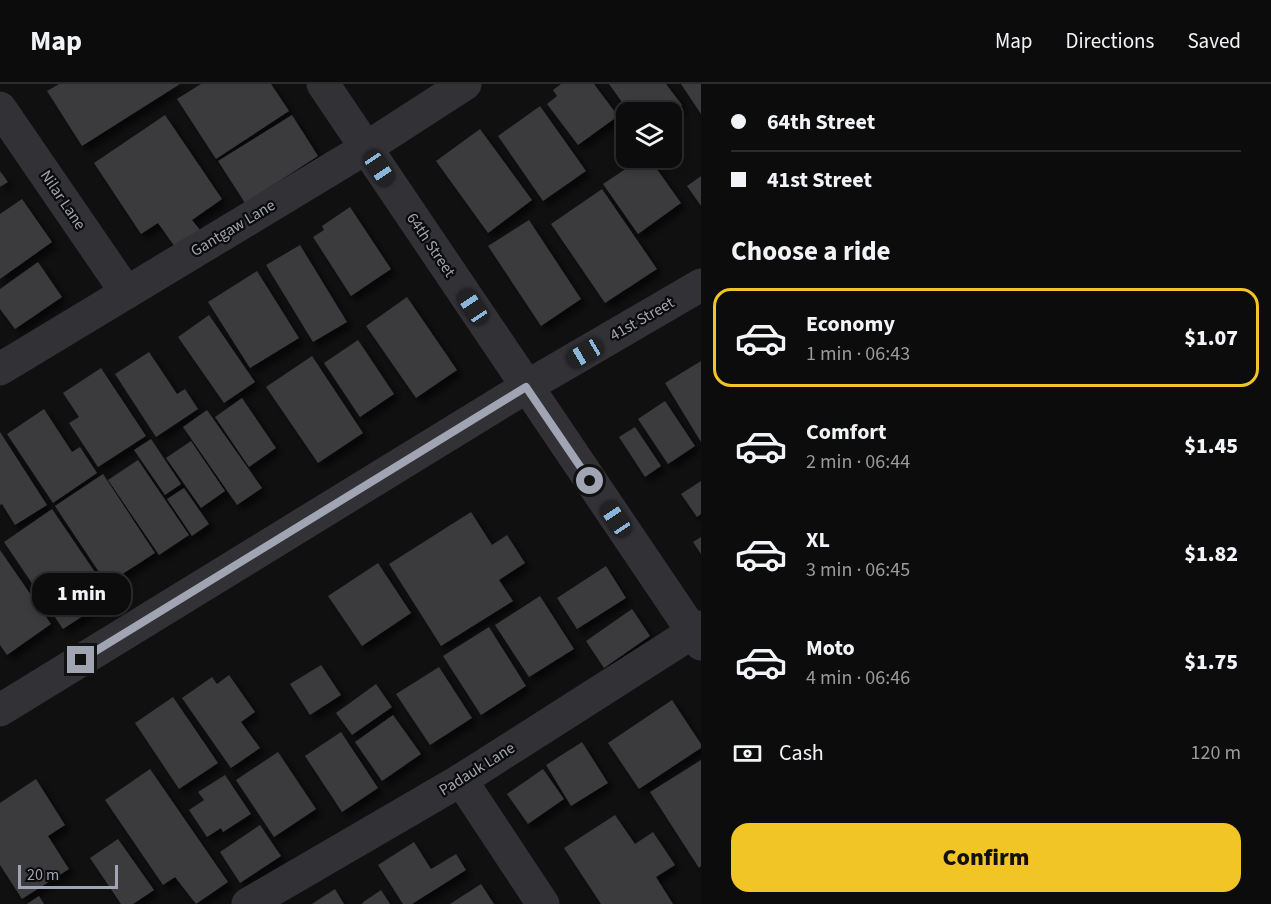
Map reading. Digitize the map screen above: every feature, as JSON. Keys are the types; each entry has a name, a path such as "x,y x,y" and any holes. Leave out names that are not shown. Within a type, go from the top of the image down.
{"street":[{"name":"64th Street","path":"323,84 526,387 698,634"},
{"name":"Gantgaw Lane","path":"0,369 366,148 465,84"},
{"name":"Nilar Lane","path":"0,108 126,292"},
{"name":"41st Street","path":"0,710 526,387 701,285"},
{"name":"Padauk Lane","path":"248,904 461,780 698,634"},
{"path":"461,780 543,904"}],"building":[{"path":"59,84 180,84 82,146 47,91"},
{"path":"201,84 271,84 289,111 216,159 177,99"},
{"path":"561,84 594,84 616,113 616,117 578,145 547,104 557,96 553,90"},
{"path":"609,84 666,84 680,102 622,102"},
{"path":"681,84 701,84 701,114"},
{"path":"540,106 586,171 543,201 498,136"},
{"path":"165,115 222,199 192,220 200,230 175,247 158,223 141,234 94,163"},
{"path":"292,115 318,156 245,203 218,161"},
{"path":"480,129 532,200 488,233 436,161"},
{"path":"627,168 656,168 681,203 638,234 603,184"},
{"path":"0,171 8,182 0,187"},
{"path":"701,176 701,206 687,186"},
{"path":"602,189 657,269 605,303 551,224"},
{"path":"22,199 52,242 0,279 0,214"},
{"path":"350,207 391,269 351,296 313,237 324,230 322,226"},
{"path":"529,220 581,299 541,326 488,246"},
{"path":"300,245 347,322 313,342 266,265"},
{"path":"38,262 62,297 15,329 0,309 0,289"},
{"path":"257,271 299,338 250,368 208,302"},
{"path":"407,297 457,370 416,398 366,326"},
{"path":"209,315 255,382 224,403 178,337"},
{"path":"358,340 394,394 360,417 324,363"},
{"path":"149,352 177,394 185,389 198,409 156,437 115,374"},
{"path":"312,356 363,433 318,463 266,387"},
{"path":"701,361 701,442 665,383"},
{"path":"101,368 146,436 98,467 69,423 79,417 63,393"},
{"path":"242,398 276,448 249,467 215,417"},
{"path":"665,401 695,446 668,464 638,419"},
{"path":"44,409 72,452 80,447 97,473 53,503 7,434"},
{"path":"207,410 262,488 237,505 183,427"},
{"path":"635,427 661,466 645,477 619,437"},
{"path":"0,432 47,505 15,525 2,504 0,505"},
{"path":"151,439 181,484 165,495 134,450"},
{"path":"191,441 225,491 201,508 166,458"},
{"path":"138,460 189,535 159,555 108,480"},
{"path":"103,474 155,553 107,584 55,506"},
{"path":"701,481 701,514 697,517 681,494"},
{"path":"184,488 209,524 192,536 167,499"},
{"path":"52,509 112,597 63,629 4,542"},
{"path":"471,512 492,545 507,535 525,563 499,580 513,601 441,646 389,564"},
{"path":"701,537 701,554 693,542"},
{"path":"0,550 51,624 7,655 0,645"},
{"path":"378,563 411,613 362,646 328,596"},
{"path":"606,566 626,598 577,629 557,598"},
{"path":"540,596 574,649 529,677 495,625"},
{"path":"632,609 650,636 604,668 586,641"},
{"path":"489,627 526,686 481,715 443,656"},
{"path":"321,665 341,695 310,715 290,684"},
{"path":"439,667 472,718 430,745 396,694"},
{"path":"229,675 255,712 241,722 260,748 231,768 182,698 212,677 217,684"},
{"path":"376,684 392,707 352,735 336,713"},
{"path":"173,697 218,763 179,789 135,723"},
{"path":"672,700 701,744 701,748 639,789 608,743"},
{"path":"393,715 421,754 382,781 355,742"},
{"path":"341,732 378,788 342,812 305,756"},
{"path":"582,742 608,783 571,806 546,765"},
{"path":"278,752 316,809 274,837 236,780"},
{"path":"701,760 701,866 699,868 650,792"},
{"path":"150,769 228,882 196,904 175,877 163,885 105,800"},
{"path":"543,769 564,799 528,824 507,794"},
{"path":"225,775 251,814 223,832 221,828 207,837 189,810 204,800 198,792"},
{"path":"36,779 65,825 48,836 69,869 22,899 0,865 0,803"},
{"path":"615,815 635,844 653,832 675,865 656,877 673,904 601,904 564,848"},
{"path":"260,825 281,856 240,883 220,852"},
{"path":"118,839 154,890 133,904 121,904 90,858"},
{"path":"414,842 431,869 456,854 466,870 412,904 403,904 378,865"},
{"path":"481,884 494,904 450,904"},
{"path":"335,889 344,904 312,904 324,896"},
{"path":"381,890 390,904 362,903"},
{"path":"39,896 44,904 27,904"}],"route":[{"path":"81,660 526,387 590,481"}]}
